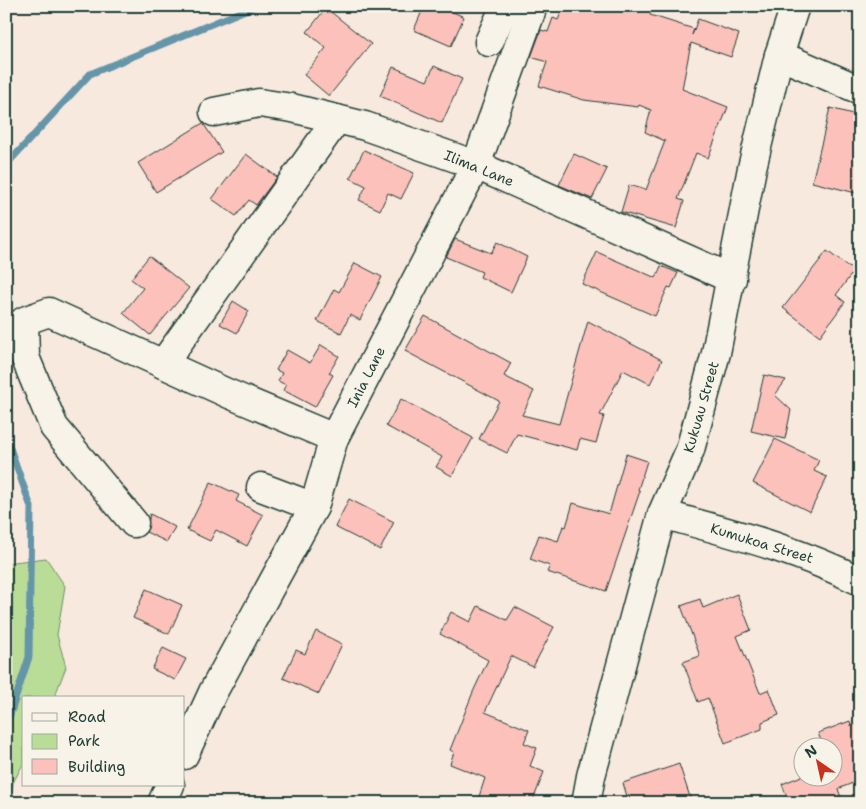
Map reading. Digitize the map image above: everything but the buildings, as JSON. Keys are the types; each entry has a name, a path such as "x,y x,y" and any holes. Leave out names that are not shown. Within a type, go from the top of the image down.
{"street":[{"path":"489,42 505,6"},
{"name":"Inia Lane","path":"185,753 213,692 314,507 334,438 476,165 531,12 513,6"},
{"name":"Kukuau Street","path":"586,803 591,776 662,514 690,450 716,353 732,279 752,168 778,55 795,6"},
{"path":"778,55 860,90"},
{"name":"Ilima Lane","path":"214,112 259,103 365,126 476,165 732,279"},
{"path":"163,364 337,119"},
{"path":"134,523 54,427 25,357 24,321 49,312 334,438"},
{"path":"261,487 314,507"},
{"name":"Kumukoa Street","path":"662,514 774,544 820,561 860,581"},
{"path":"162,803 170,786"}],"green space":[{"path":"46,558 65,586 57,635 66,667 55,696 22,696 22,766 13,783 10,803 6,803 6,563"}],"waterway":[{"path":"6,170 8,163 90,74 255,6"},
{"path":"6,437 31,507 29,657 6,727"}]}
